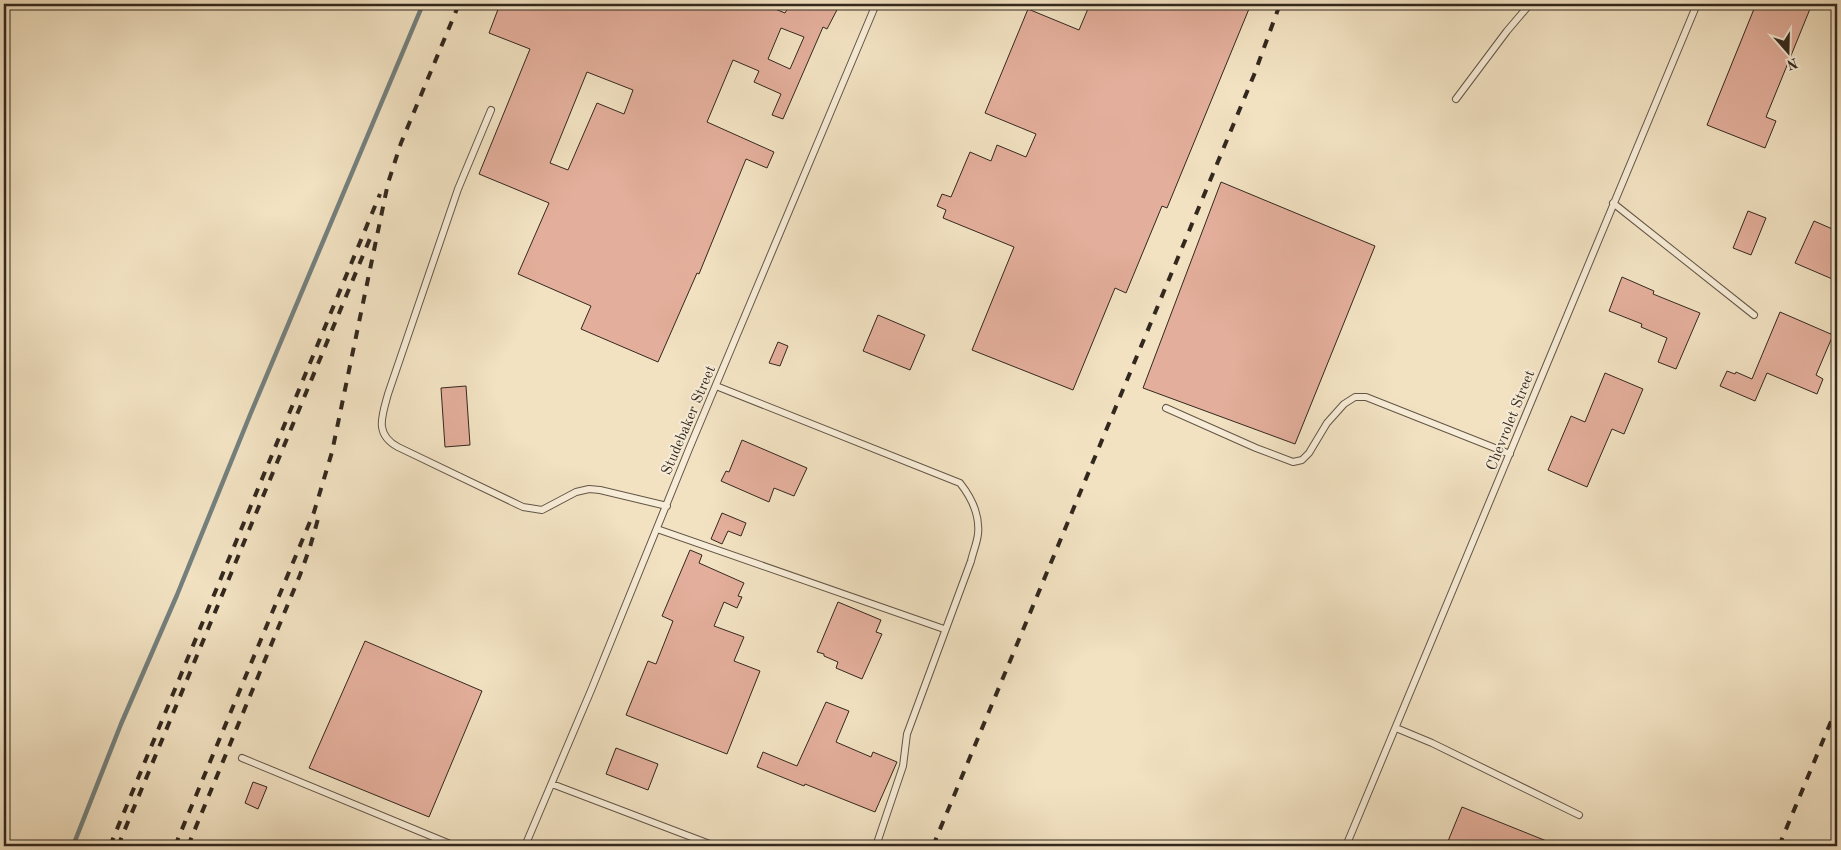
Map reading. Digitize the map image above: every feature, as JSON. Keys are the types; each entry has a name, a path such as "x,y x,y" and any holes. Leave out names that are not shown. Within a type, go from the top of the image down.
{"lane":[{"name":"Studebaker Street","path":"525,846 876,4"},
{"path":"1456,99 1507,31 1530,4"},
{"name":"Chevrolet Street","path":"1346,846 1697,4"},
{"path":"491,110 458,189 388,394 381,422 384,434 387,440 398,447 523,507 542,510 576,492 589,489 667,506"},
{"path":"1613,203 1754,315"},
{"path":"716,386 960,482 969,495 976,512 978,534 971,561 944,628 907,734 903,766 876,846"},
{"path":"1166,408 1256,448 1294,462 1302,460 1309,453 1327,423 1344,404 1354,397 1366,397 1510,454"},
{"path":"658,528 944,628"},
{"path":"1396,728 1432,743 1578,815"},
{"path":"242,758 455,846"},
{"path":"552,784 715,846"}],"building":[{"path":"500,4 763,4 785,13 790,4 833,4 839,6 827,29 823,27 783,119 772,115 781,94 754,82 759,71 733,60 707,122 774,152 767,168 746,159 699,274 697,273 658,362 581,329 591,306 518,274 549,203 479,174 530,49 489,33","holes":["781,28 804,37 790,69 768,59","587,72 633,90 624,114 597,103 568,170 550,163"]},
{"path":"1090,4 1251,4 1167,208 1162,206 1126,293 1115,288 1073,390 972,350 1014,247 943,218 946,210 937,206 942,194 951,197 970,152 991,161 997,145 1026,157 1036,134 985,113 1028,9 1079,30"},
{"path":"1756,4 1812,4 1766,117 1776,121 1765,148 1707,125"},
{"path":"1221,182 1375,246 1295,444 1143,388"},
{"path":"1748,211 1766,218 1751,255 1733,248"},
{"path":"1814,221 1837,231 1837,281 1795,263"},
{"path":"1622,277 1654,291 1653,294 1700,313 1676,369 1658,362 1667,338 1641,327 1642,324 1609,311"},
{"path":"1780,312 1833,335 1816,375 1823,379 1817,394 1767,373 1755,401 1720,386 1727,371 1735,374 1736,372 1752,379"},
{"path":"878,315 925,335 910,370 863,351"},
{"path":"778,342 788,346 780,366 769,363"},
{"path":"1605,373 1643,389 1624,434 1612,429 1587,487 1548,470 1571,416 1585,422"},
{"path":"466,386 470,445 445,447 441,388"},
{"path":"742,440 807,468 794,496 774,488 769,502 721,481 726,471 729,472"},
{"path":"722,513 746,523 741,536 728,531 722,544 711,539"},
{"path":"690,550 702,555 699,563 744,583 738,596 742,597 737,608 724,602 714,626 744,637 734,661 760,671 727,754 626,715 648,661 656,664 673,621 662,616"},
{"path":"838,602 881,620 876,632 882,634 862,679 836,668 838,662 817,652"},
{"path":"365,641 482,691 429,817 309,768"},
{"path":"826,702 849,711 836,742 871,757 873,752 897,762 875,812 757,767 763,752 797,766"},
{"path":"616,748 658,764 648,790 606,774"},
{"path":"253,782 267,787 258,809 245,803"},
{"path":"1462,807 1559,846 1446,846"}],"waterway":[{"path":"73,846 121,724 177,595 250,415 423,4"}],"railway":[{"path":"175,846 314,512 332,452 388,183 401,143 459,4"},
{"path":"933,846 1254,75 1280,4"},
{"path":"110,846 380,194"},
{"path":"118,846 371,236"},
{"path":"188,846 300,575 320,512"},
{"path":"1779,846 1837,707"}]}
